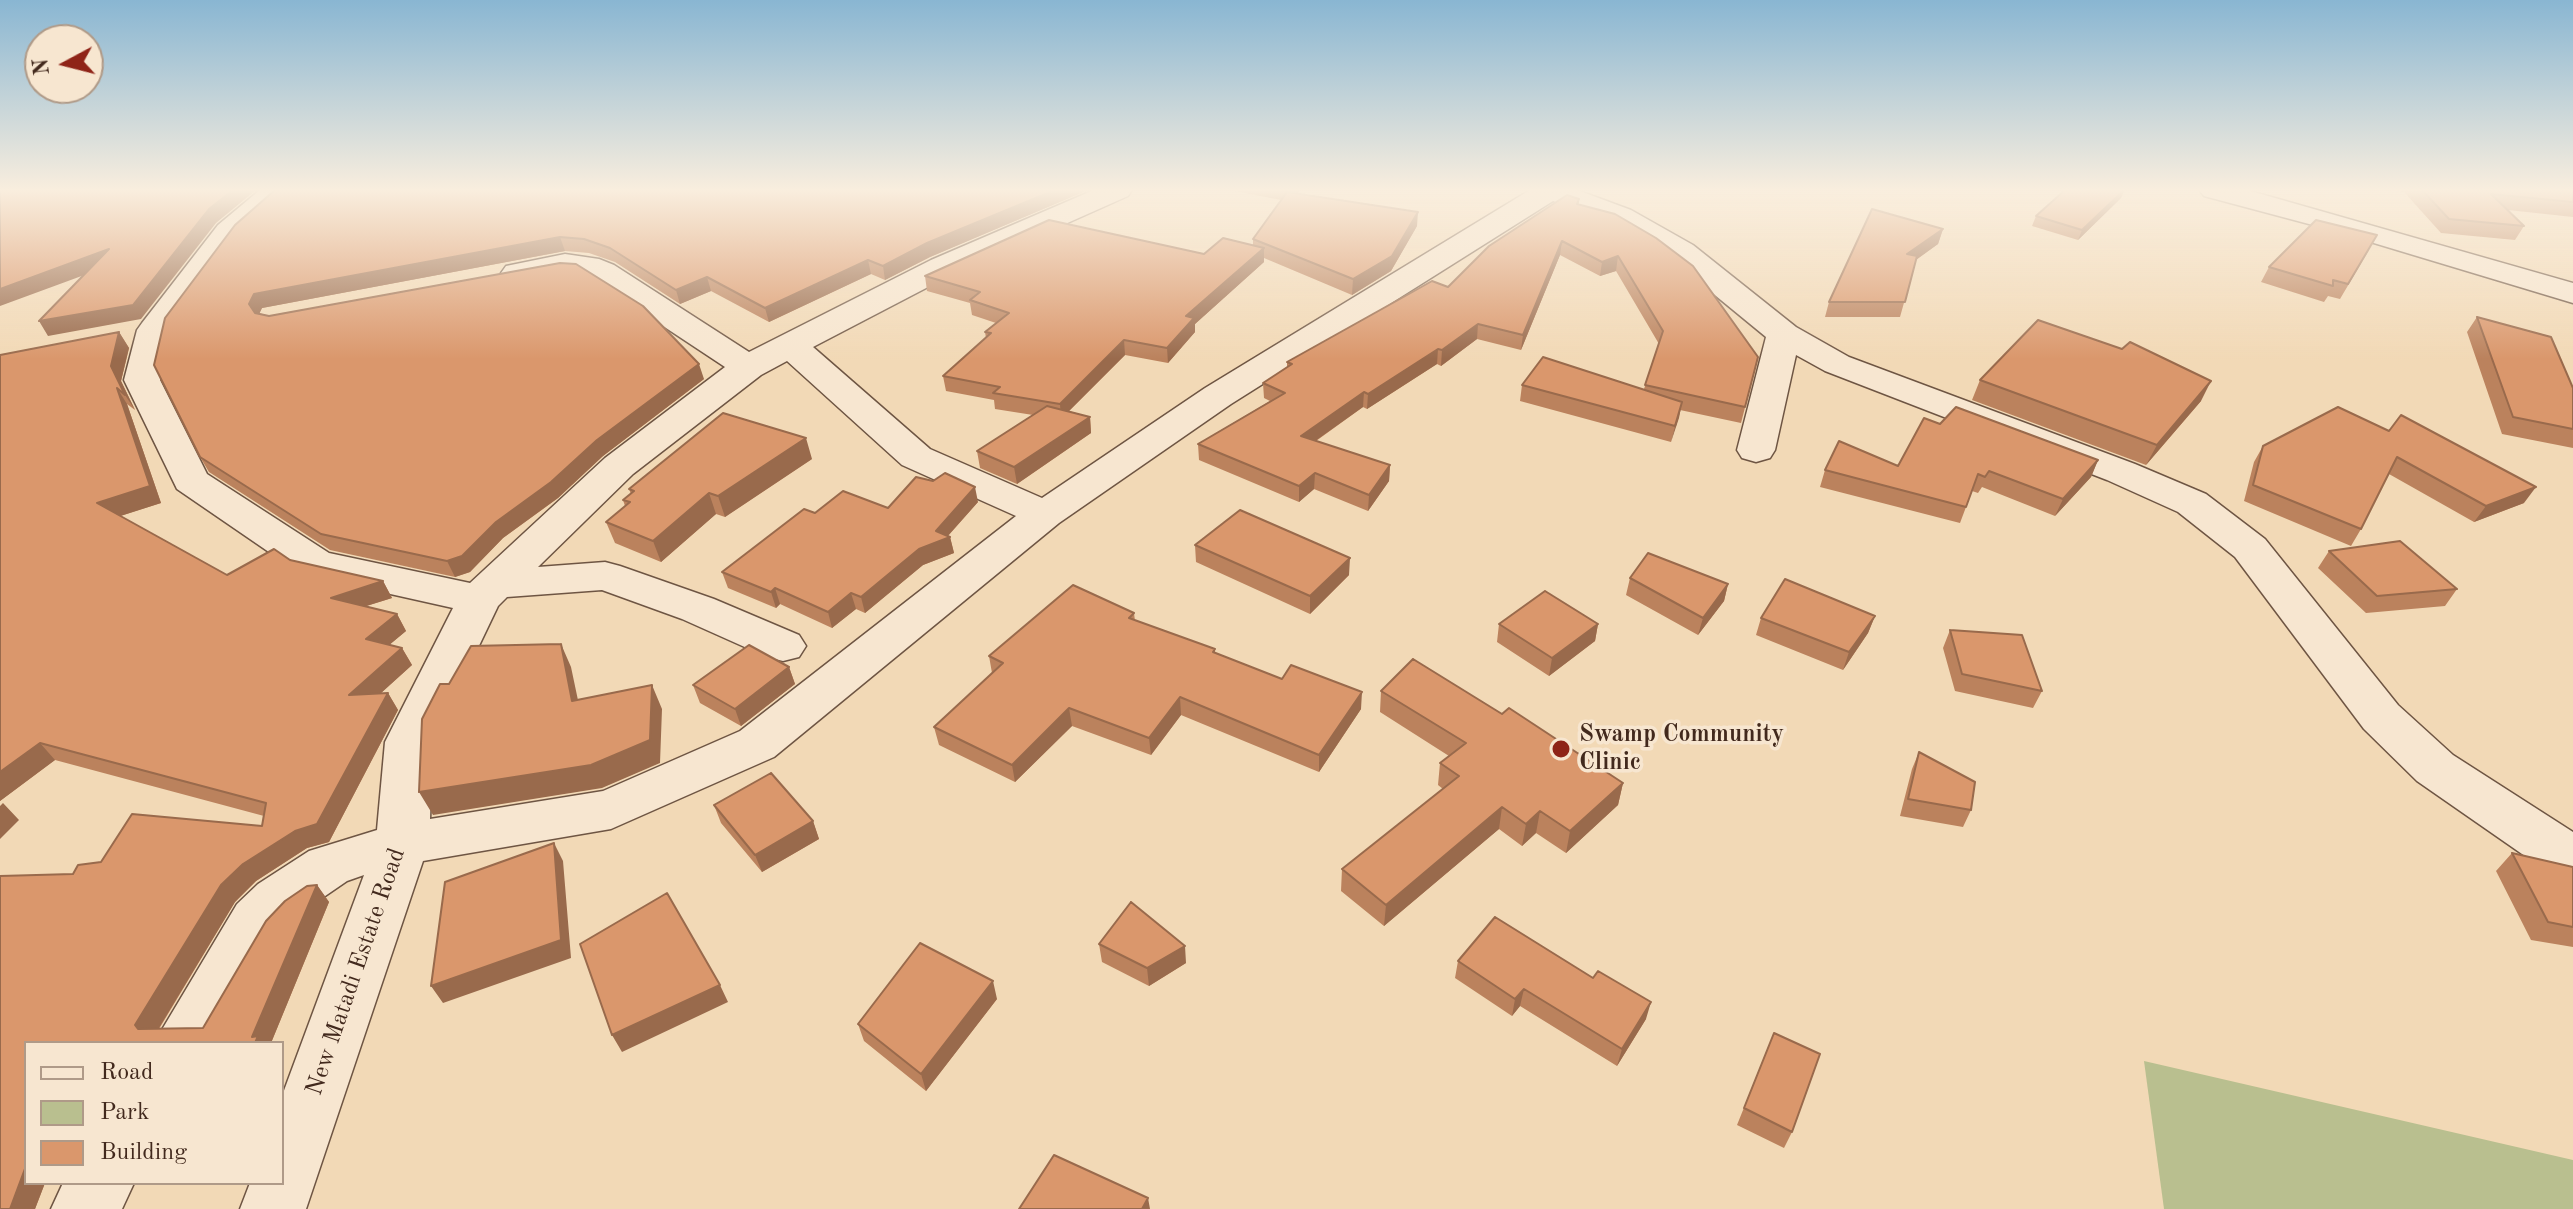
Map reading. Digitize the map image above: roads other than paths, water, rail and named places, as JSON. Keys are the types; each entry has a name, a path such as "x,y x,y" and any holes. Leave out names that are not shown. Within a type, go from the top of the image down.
{"street":[{"path":"215,246 138,333 142,380 191,481 316,564 487,592 605,576 698,609 783,646"},
{"name":"New Matadi Estate Road","path":"284,1178 402,844 409,742 487,592 619,466 748,367 942,267 989,246"},
{"path":"185,1041 257,920 277,900 344,859 402,844 611,809 757,744 1045,514 1218,396 1459,246"},
{"path":"1672,246 1784,334 1837,364 2121,472 2192,503 2250,548 2381,717 2435,768 2554,848 2573,853"},
{"path":"2418,246 2573,293"},
{"path":"489,278 565,264 588,266 603,272 748,367"},
{"path":"1756,450 1784,334"},
{"path":"790,345 916,457 1045,514"},
{"path":"84,1209 101,1185"},
{"name":"New Matadi Estate Road","path":"273,1209 281,1185"}],"place":[{"name":"Swamp Community Clinic","path":"1561,749"}]}
